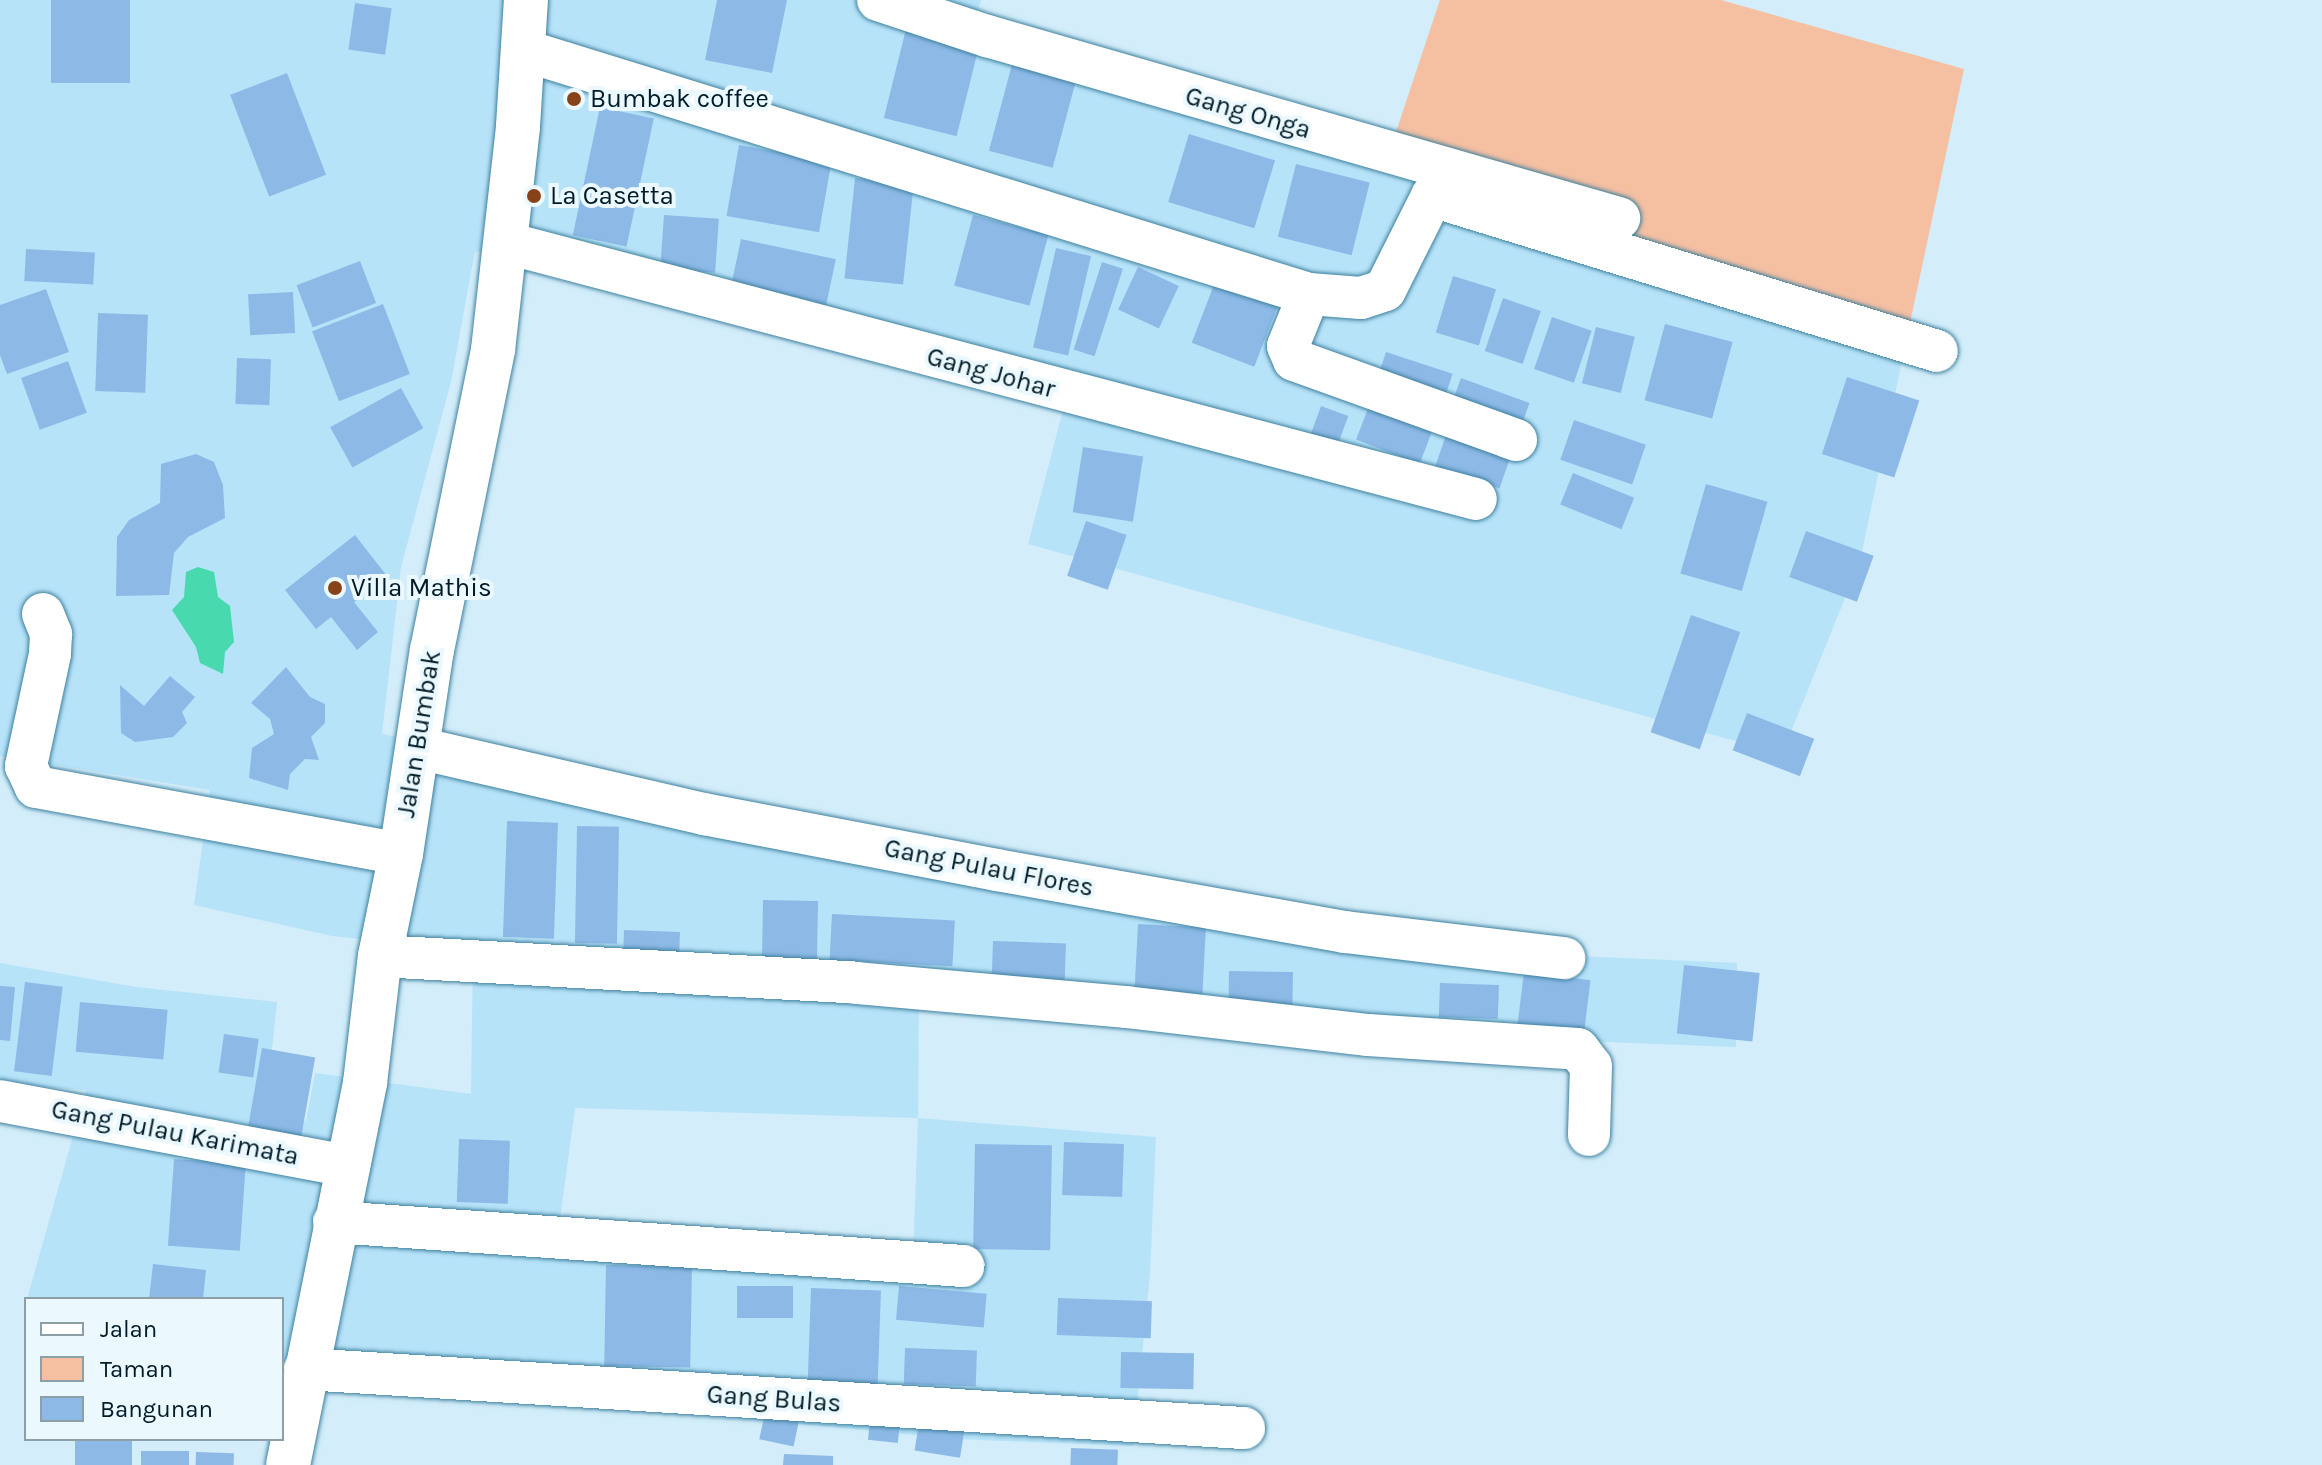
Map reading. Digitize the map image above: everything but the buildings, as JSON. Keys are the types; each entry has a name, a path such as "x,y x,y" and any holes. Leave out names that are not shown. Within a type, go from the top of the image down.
{"street":[{"name":"Jalan Bumbak","path":"288,1465 334,1222 349,1166 365,1083 380,956 401,854 432,650 493,350 507,243 526,0"},
{"name":"Gang Onga","path":"878,0 987,36 1619,218"},
{"path":"523,50 1309,294 1361,298 1385,290 1432,196 1937,351"},
{"name":"Gang Johar","path":"507,243 1476,499"},
{"path":"1309,294 1288,346 1294,360 1516,440"},
{"path":"43,614 51,634 50,654 26,766 36,787 401,854"},
{"name":"Gang Pulau Flores","path":"418,748 704,814 997,870 1345,932 1564,958"},
{"path":"380,956 856,983 1126,1007 1368,1035 1578,1049 1591,1066 1589,1135"},
{"name":"Gang Pulau Karimata","path":"0,1101 349,1166"},
{"path":"334,1222 963,1266"},
{"name":"Gang Bulas","path":"305,1369 1244,1428"}],"shaded area":[{"path":"0,0 981,0 977,14 1907,337 1860,561 1782,754 1028,544 1067,395 475,251 451,382 401,567 382,734 1416,949 1737,963 1736,1047 1447,1036 919,982 918,1118 1156,1137 1150,1274 1133,1446 958,1439 284,1375 284,1297 28,1297 86,1090 0,1084 0,963 136,987 277,1002 265,1114 306,1121 315,1073 471,1094 473,952 332,936 194,905 210,790 0,756","holes":["575,1108 918,1118 913,1259 558,1234"]},
{"path":"198,567 214,572 218,597 230,606 234,642 225,652 223,674 200,663 196,647 172,610 184,597 186,572"}],"green space":[{"path":"1440,0 1721,0 1964,69 1907,337 1391,147"}],"place":[{"name":"Bumbak coffee","path":"574,99"},
{"name":"La Casetta","path":"534,196"},
{"name":"Villa Mathis","path":"335,588"}]}
